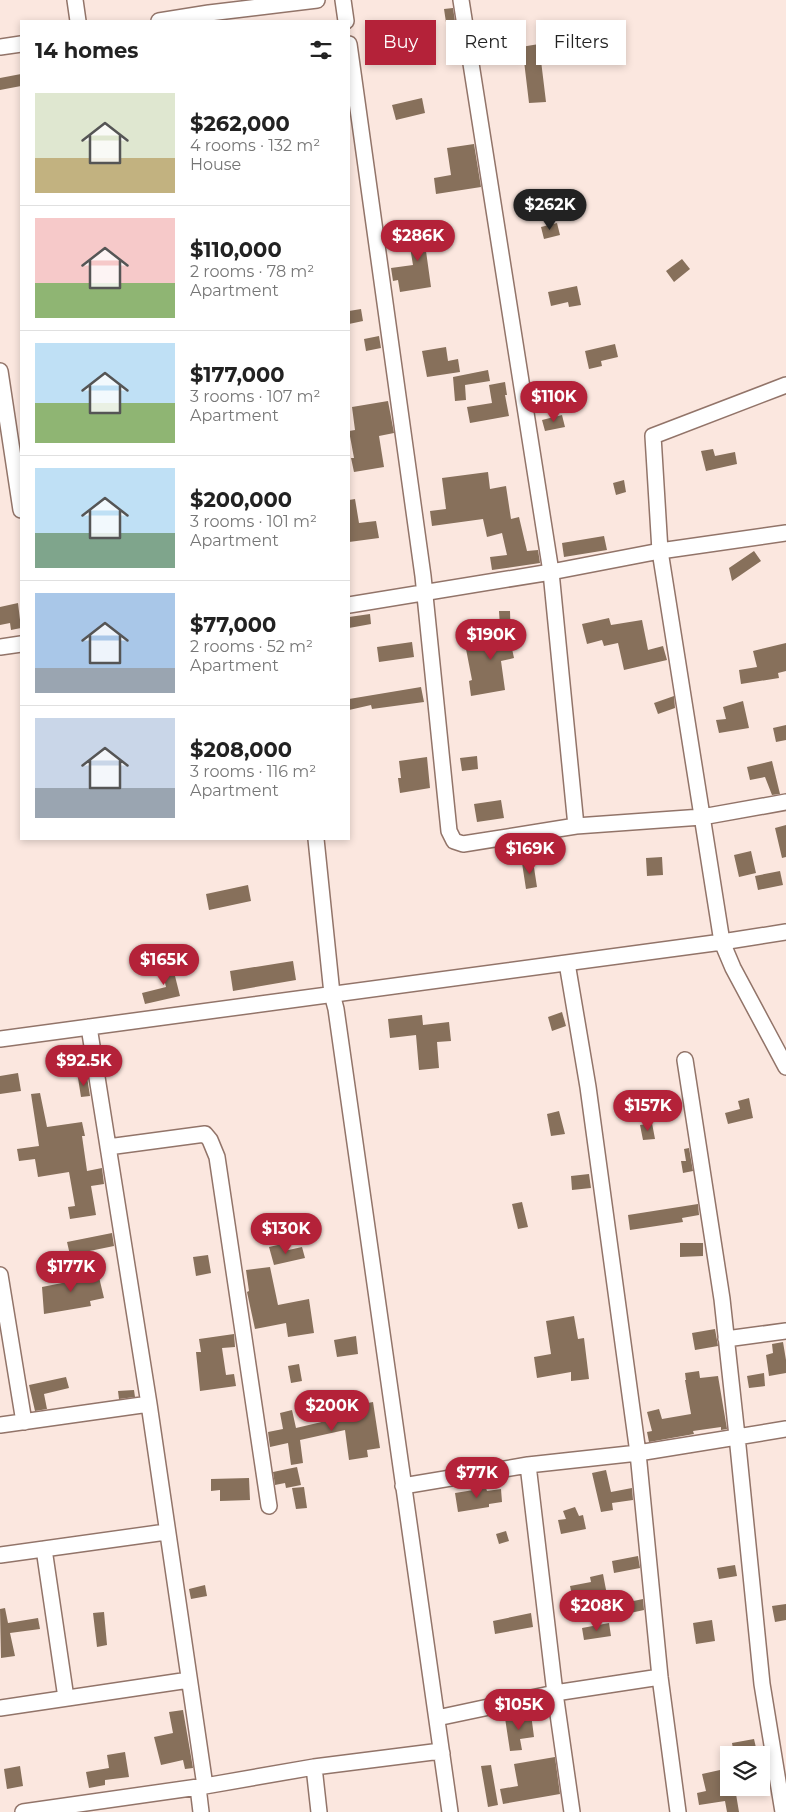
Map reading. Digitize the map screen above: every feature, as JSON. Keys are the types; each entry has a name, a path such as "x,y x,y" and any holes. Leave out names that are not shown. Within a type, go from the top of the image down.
{"street":[{"path":"75,0 78,20"},
{"path":"164,20 209,11 317,0"},
{"path":"343,0 346,20"},
{"path":"461,0 551,572 576,826"},
{"path":"0,48 20,44"},
{"path":"350,51 424,591 449,831 454,840 463,844 576,826 702,817 786,802"},
{"path":"0,370 20,503"},
{"path":"786,385 653,436 660,551 722,942 733,968 786,1067"},
{"path":"350,605 424,591 551,572 660,551 786,533"},
{"path":"0,647 20,644"},
{"path":"316,840 332,994 336,1009 450,1812"},
{"path":"0,1039 786,932"},
{"path":"567,963 588,1087 638,1453 660,1677 678,1812"},
{"path":"89,1027 149,1404 166,1532 189,1680 201,1786 201,1812"},
{"path":"685,1060 722,1299 762,1684 784,1812"},
{"path":"108,1148 204,1134 210,1140 217,1157 269,1506"},
{"path":"0,1275 24,1422"},
{"path":"726,1339 786,1331"},
{"path":"0,1425 149,1404"},
{"path":"403,1486 528,1464 638,1453 786,1429"},
{"path":"528,1464 554,1693 572,1812"},
{"path":"0,1556 166,1532"},
{"path":"44,1549 66,1698"},
{"path":"437,1718 554,1693 660,1677"},
{"path":"0,1708 189,1680"},
{"path":"23,1812 201,1786 314,1767 433,1752 442,1753"},
{"path":"314,1767 319,1812"}],"building":[{"path":"453,8 455,20 446,20 446,22 444,9"},
{"path":"536,44 536,65 542,65 546,102 529,103 524,65 526,65 526,46"},
{"path":"20,74 20,86 0,90 0,78"},
{"path":"422,98 425,113 396,120 392,105"},
{"path":"474,144 481,187 436,194 434,178 451,175 447,148"},
{"path":"557,223 560,235 544,239 541,227"},
{"path":"439,230 442,248 426,251 431,287 400,292 398,280 393,281 391,268 413,265 408,235"},
{"path":"682,259 690,269 674,282 666,271"},
{"path":"577,286 581,305 569,307 568,302 551,306 548,292"},
{"path":"361,309 363,321 350,324 350,311"},
{"path":"379,336 381,348 366,351 364,339"},
{"path":"615,344 618,357 601,361 602,366 589,369 585,351"},
{"path":"446,347 448,361 458,359 460,372 427,377 422,351"},
{"path":"488,370 490,381 465,385 466,400 455,401 453,377"},
{"path":"505,382 507,395 505,395 509,416 470,423 467,407 492,403 489,385"},
{"path":"388,401 394,433 379,436 384,467 354,472 351,458 354,458 350,436 350,431 355,430 352,407"},
{"path":"562,415 565,427 545,431 542,420"},
{"path":"713,449 715,456 735,452 737,464 706,471 701,451"},
{"path":"488,472 490,489 506,486 511,519 519,517 527,551 538,550 540,563 492,570 490,557 507,555 502,533 487,537 483,519 432,526 430,511 446,509 442,478"},
{"path":"624,480 626,492 616,495 613,483"},
{"path":"355,499 359,523 376,521 379,538 350,542 350,500"},
{"path":"604,536 607,550 564,557 562,543"},
{"path":"754,551 761,561 732,581 729,568"},
{"path":"18,603 20,628 11,630 10,623 0,625 0,607"},
{"path":"499,611 510,611 511,644 514,658 501,661 505,690 471,696 469,681 472,680 466,649 501,643"},
{"path":"370,614 371,624 350,628 350,617"},
{"path":"609,618 611,625 642,620 648,650 663,646 667,660 624,670 618,643 604,646 602,640 587,644 582,624"},
{"path":"412,642 414,657 379,662 377,647"},
{"path":"786,643 786,671 778,673 779,678 741,684 739,670 757,667 753,651"},
{"path":"421,687 424,702 372,709 371,705 350,710 350,699"},
{"path":"674,696 675,708 658,714 654,703"},
{"path":"743,701 749,728 719,733 716,720 726,719 723,707"},
{"path":"786,725 786,740 776,742 773,728"},
{"path":"477,756 478,769 462,771 460,758"},
{"path":"427,757 430,788 400,793 398,778 401,778 399,761"},
{"path":"772,761 780,794 772,795 765,777 750,780 747,767"},
{"path":"501,800 504,818 477,822 474,804"},
{"path":"786,825 786,857 782,858 775,828"},
{"path":"751,851 756,873 739,877 734,855"},
{"path":"662,857 663,875 647,876 646,858"},
{"path":"533,861 537,887 526,889 522,863"},
{"path":"780,871 783,885 758,890 755,876"},
{"path":"248,885 251,901 209,910 206,894"},
{"path":"171,960 180,996 145,1004 142,993 166,987 160,962"},
{"path":"293,961 296,980 233,991 230,971"},
{"path":"562,1012 566,1026 552,1031 548,1017"},
{"path":"422,1015 423,1025 449,1022 451,1041 437,1042 439,1068 419,1070 416,1035 390,1038 388,1019"},
{"path":"18,1073 21,1091 0,1094 0,1076"},
{"path":"87,1077 90,1096 81,1097 78,1078"},
{"path":"640,1090 643,1103 627,1106 624,1093"},
{"path":"40,1093 47,1127 82,1122 85,1136 82,1136 87,1171 102,1168 104,1184 91,1186 96,1215 70,1219 68,1207 75,1206 69,1172 38,1177 35,1159 19,1161 17,1149 39,1146 31,1094"},
{"path":"749,1098 753,1118 728,1124 725,1113 740,1109 738,1101"},
{"path":"559,1111 565,1134 551,1136 547,1114"},
{"path":"652,1123 655,1139 643,1140 640,1125"},
{"path":"689,1148 693,1171 683,1173 681,1161 686,1161 684,1149"},
{"path":"589,1174 591,1188 572,1190 571,1176"},
{"path":"522,1202 528,1227 518,1229 512,1204"},
{"path":"698,1204 699,1215 682,1218 683,1222 630,1230 628,1215"},
{"path":"112,1233 114,1246 70,1255 67,1242"},
{"path":"680,1243 703,1243 703,1256 680,1257"},
{"path":"282,1244 284,1251 302,1247 305,1258 274,1265 269,1247"},
{"path":"208,1255 211,1273 196,1276 193,1257"},
{"path":"270,1267 278,1305 309,1299 314,1333 288,1337 286,1323 255,1329 247,1292 249,1291 246,1270"},
{"path":"83,1271 85,1280 99,1277 104,1298 90,1301 91,1306 44,1314 42,1287 62,1283 61,1276"},
{"path":"574,1316 578,1339 584,1338 589,1379 571,1381 571,1372 537,1378 534,1357 551,1354 546,1321"},
{"path":"715,1329 718,1346 695,1350 692,1333"},
{"path":"234,1334 235,1347 222,1348 226,1375 234,1374 236,1386 200,1391 196,1352 201,1352 199,1339"},
{"path":"356,1336 358,1354 337,1357 334,1340"},
{"path":"783,1342 786,1373 769,1376 766,1355 773,1353 772,1344"},
{"path":"299,1364 302,1381 291,1383 288,1366"},
{"path":"699,1371 700,1378 718,1376 727,1429 721,1430 721,1427 693,1431 694,1434 649,1442 647,1432 652,1431 647,1412 659,1409 662,1419 691,1414 685,1373"},
{"path":"764,1373 765,1386 749,1388 747,1376"},
{"path":"66,1377 69,1388 44,1394 47,1409 35,1411 29,1385"},
{"path":"134,1390 135,1397 119,1399 118,1391"},
{"path":"373,1402 380,1448 367,1450 368,1457 349,1460 345,1430 300,1440 303,1463 291,1465 288,1443 270,1447 268,1432 283,1429 280,1413 292,1410 296,1428 343,1417 341,1408"},
{"path":"297,1467 301,1485 286,1488 285,1483 275,1485 273,1472"},
{"path":"606,1470 611,1492 632,1488 633,1500 612,1503 613,1510 601,1512 592,1473"},
{"path":"249,1478 250,1500 220,1501 220,1490 211,1491 211,1479"},
{"path":"304,1487 307,1508 296,1509 292,1488"},
{"path":"486,1488 487,1491 501,1489 502,1502 489,1504 489,1507 458,1512 455,1493"},
{"path":"575,1507 579,1516 583,1515 586,1529 561,1534 558,1520 566,1519 563,1511"},
{"path":"506,1531 509,1541 499,1544 496,1534"},
{"path":"638,1556 640,1568 614,1573 612,1561"},
{"path":"735,1565 737,1576 719,1579 717,1568"},
{"path":"603,1574 607,1595 573,1601 570,1586 591,1582 590,1577"},
{"path":"205,1585 207,1596 191,1599 189,1589"},
{"path":"643,1599 644,1610 621,1615 619,1604"},
{"path":"786,1604 786,1620 775,1622 772,1606"},
{"path":"5,1608 8,1623 38,1618 40,1629 10,1633 15,1656 1,1658 0,1609"},
{"path":"104,1612 107,1645 97,1647 93,1613"},
{"path":"531,1613 533,1627 495,1634 493,1621"},
{"path":"712,1620 715,1641 696,1644 693,1623"},
{"path":"609,1623 611,1636 584,1640 582,1628"},
{"path":"183,1710 193,1768 185,1769 183,1760 161,1765 154,1737 173,1733 169,1712"},
{"path":"531,1714 534,1737 520,1739 522,1750 510,1751 505,1718"},
{"path":"754,1739 756,1746 732,1746 732,1743"},
{"path":"125,1752 129,1777 105,1780 105,1785 89,1788 86,1772 109,1768 107,1755"},
{"path":"555,1757 560,1794 503,1804 500,1789 518,1786 514,1764"},
{"path":"491,1765 498,1805 488,1807 481,1766"},
{"path":"20,1766 23,1786 7,1789 4,1769"},
{"path":"720,1770 720,1796 736,1796 739,1812 727,1812 725,1801 699,1805 697,1793 706,1791 702,1774"}]}
